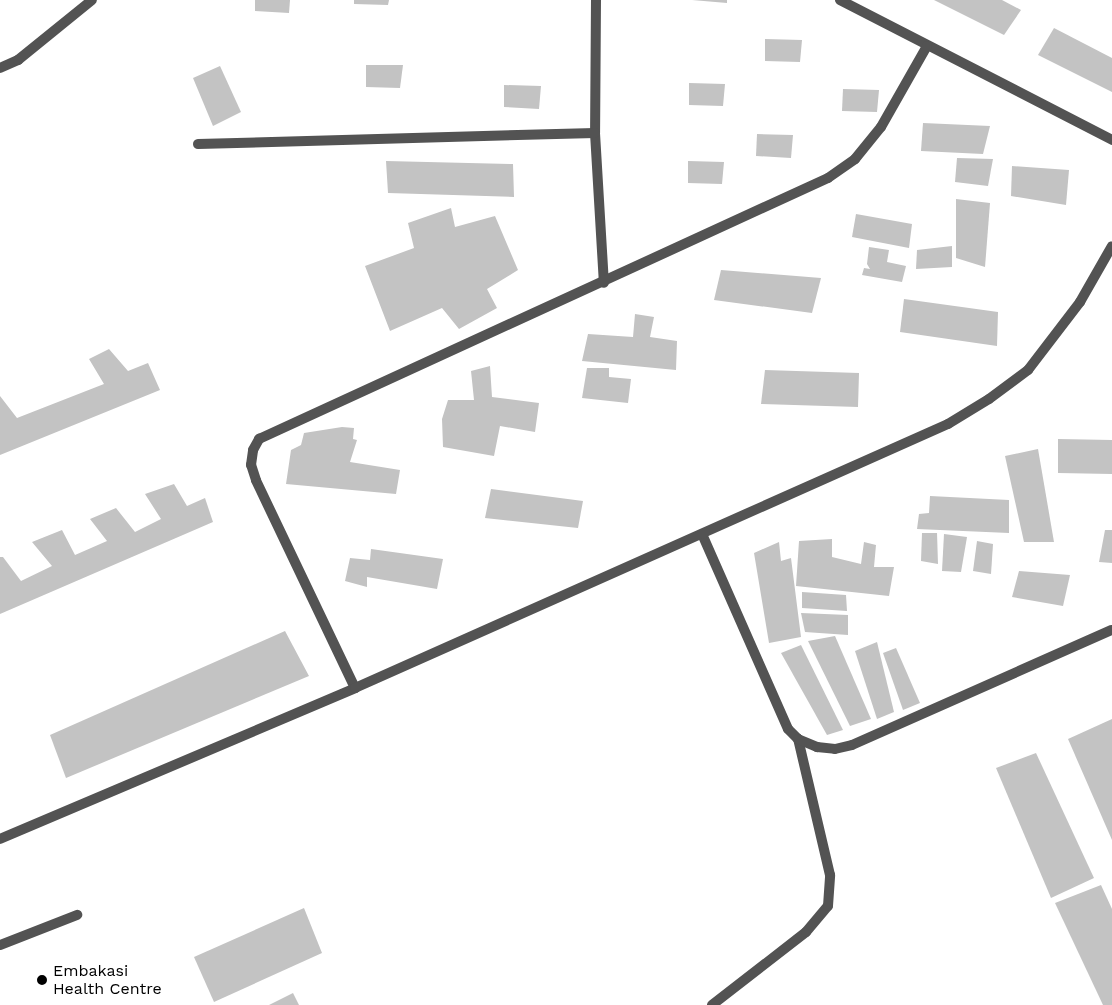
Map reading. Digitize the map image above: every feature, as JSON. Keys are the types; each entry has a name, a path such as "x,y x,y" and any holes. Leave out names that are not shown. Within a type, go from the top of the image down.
{"street":[{"path":"0,68 18,60 92,0"},
{"path":"596,0 595,133 604,282"},
{"path":"840,0 1112,140"},
{"path":"355,688 256,480 251,464 252,450 259,439 828,178 855,159 880,127 927,46"},
{"path":"198,144 595,133"},
{"path":"0,838 355,688 948,424 989,400 1028,370 1054,340 1112,246"},
{"path":"702,534 788,728 798,739 830,875 828,906 806,932 712,1005"},
{"path":"798,739 836,750 852,745 1112,630"},
{"path":"0,945 77,916"}],"building":[{"path":"255,0 290,0 289,13 255,11"},
{"path":"354,0 389,0 388,5 354,4"},
{"path":"692,0 727,0 727,3"},
{"path":"934,0 1002,0 1021,10 1004,35"},
{"path":"1054,28 1112,58 1112,92 1038,55"},
{"path":"765,39 802,40 800,62 765,61"},
{"path":"366,65 403,65 400,88 366,87"},
{"path":"220,66 241,112 213,126 193,78"},
{"path":"689,83 725,84 723,106 689,105"},
{"path":"504,85 541,86 539,109 504,107"},
{"path":"843,89 879,90 877,112 842,111"},
{"path":"923,123 990,126 983,154 921,151"},
{"path":"757,134 793,135 791,158 756,156"},
{"path":"957,158 993,159 988,186 955,182"},
{"path":"386,161 513,164 514,197 388,193"},
{"path":"688,161 724,162 722,184 688,183"},
{"path":"1012,166 1069,170 1066,205 1011,196"},
{"path":"956,199 990,203 985,267 956,258"},
{"path":"451,208 455,227 495,216 518,270 487,289 497,308 459,329 442,308 390,331 365,266 414,248 408,223"},
{"path":"856,214 912,224 909,248 852,237"},
{"path":"952,246 952,267 916,269 917,250"},
{"path":"869,247 889,250 887,262 906,266 902,282 862,275 864,268 870,269 867,264"},
{"path":"721,270 821,278 812,313 714,300"},
{"path":"904,299 998,312 997,346 900,332"},
{"path":"635,314 654,317 650,337 677,341 676,370 582,361 588,334 633,337"},
{"path":"109,349 128,371 148,363 160,390 0,455 0,396 17,418 104,384 89,359"},
{"path":"490,366 492,397 539,403 535,432 500,426 494,456 443,447 442,419 448,400 474,400 471,371"},
{"path":"587,368 609,368 609,377 631,379 628,403 582,398"},
{"path":"765,370 859,373 858,407 761,404"},
{"path":"342,427 354,428 353,439 357,440 350,462 400,470 396,494 286,484 291,450 301,445 304,433"},
{"path":"1058,439 1112,440 1112,474 1058,473"},
{"path":"1038,449 1054,542 1024,542 1005,456"},
{"path":"174,484 187,506 205,498 213,522 0,614 0,557 3,557 21,581 52,566 32,542 62,530 75,555 107,541 90,519 116,508 135,532 161,519 145,494"},
{"path":"491,489 583,501 578,528 485,518"},
{"path":"930,496 1009,500 1009,533 917,529 919,514 929,513"},
{"path":"1105,530 1112,530 1112,563 1099,562"},
{"path":"922,533 937,533 938,564 921,561"},
{"path":"944,534 967,537 961,572 942,571"},
{"path":"832,539 832,557 861,564 864,542 876,545 874,567 894,567 889,596 796,586 799,541"},
{"path":"977,541 993,544 991,574 973,571"},
{"path":"779,542 781,561 791,558 801,637 769,643 754,553"},
{"path":"371,549 443,559 437,589 367,577 367,587 345,581 350,558 370,560"},
{"path":"1019,571 1070,575 1063,606 1012,597"},
{"path":"802,592 846,595 847,611 802,608"},
{"path":"801,613 848,615 848,635 805,632"},
{"path":"285,631 309,676 66,778 50,735"},
{"path":"835,636 871,719 850,726 808,641"},
{"path":"877,642 894,712 877,719 855,651"},
{"path":"801,645 843,730 827,735 781,653"},
{"path":"896,648 920,703 903,710 883,653"},
{"path":"1112,719 1112,840 1068,739"},
{"path":"1036,753 1094,878 1051,898 996,768"},
{"path":"1101,885 1112,909 1112,1005 1103,1005 1055,903"},
{"path":"304,908 322,953 214,1002 194,957"},
{"path":"293,993 299,1005 269,1005"}],"place":[{"name":"Embakasi Health Centre","path":"42,980"}]}
